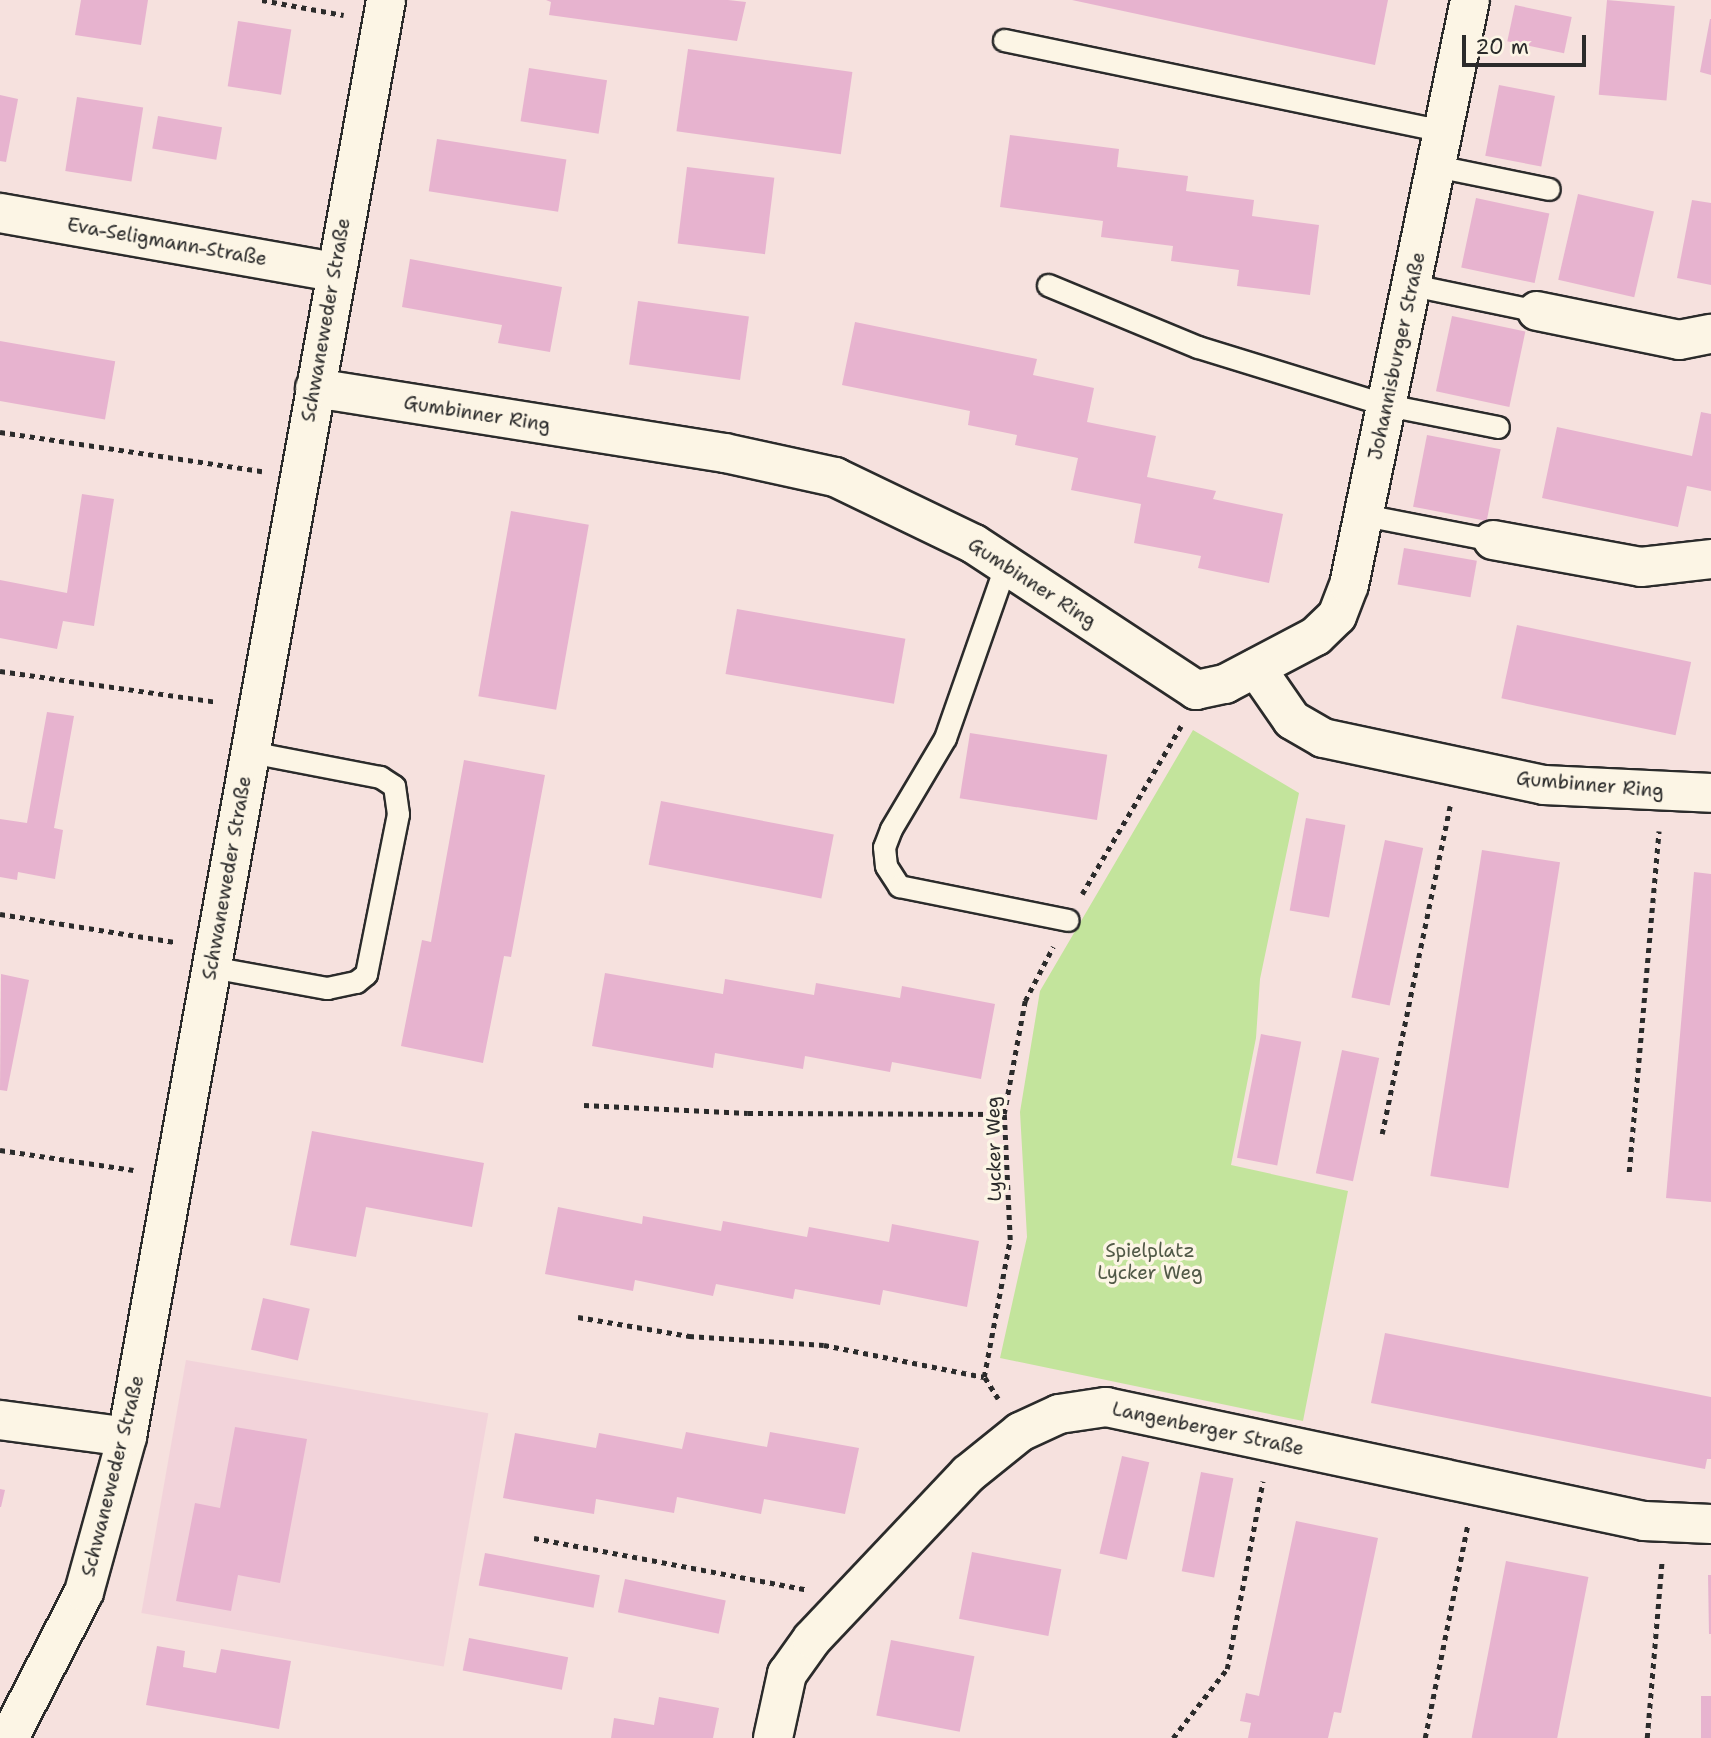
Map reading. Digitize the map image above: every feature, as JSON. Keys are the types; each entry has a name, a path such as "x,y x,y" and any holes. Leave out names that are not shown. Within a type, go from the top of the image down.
{"street":[{"name":"Johannisburger Straße","path":"1256,668 1316,636 1337,615 1349,585 1470,0"},
{"name":"Schwaneweder Straße","path":"9,1738 84,1592 127,1437 334,272 383,11"},
{"name":"Eva-Seligmann-Straße","path":"0,213 334,272"},
{"path":"1537,311 1679,340 1711,334"},
{"name":"Gumbinner Ring","path":"315,388 725,453 835,477 974,544 1196,690"},
{"path":"1493,540 1641,567 1711,559"},
{"name":"Gumbinner Ring","path":"1256,668 1292,720 1323,738 1544,785 1711,793"},
{"path":"1196,690 1225,684 1256,668"},
{"name":"Langenberger Straße","path":"773,1738 786,1674 847,1601 968,1474 1020,1432 1059,1414 1106,1407 1665,1522 1711,1524"},
{"path":"0,1420 127,1437"}],"lane":[{"path":"1004,40 1439,149 1549,189"},
{"path":"1048,285 1198,347 1387,405 1498,427"},
{"path":"1412,285 1537,311"},
{"path":"1364,515 1493,540"},
{"path":"1006,564 945,738 891,829 884,847 886,866 899,886 1068,920"},
{"path":"213,958 327,988 356,982 366,974 398,814 394,786 380,777 250,752"}],"path":[{"path":"262,0 383,11"},
{"path":"0,432 299,476"},
{"path":"0,671 257,708"},
{"name":"Lycker Weg","path":"984,1377 1010,1240 1004,1114 1025,1001 1068,920 1181,726 1196,690"},
{"path":"1382,1134 1458,768"},
{"path":"1629,1172 1662,792"},
{"path":"0,914 213,958"},
{"path":"584,1105 748,1113 1004,1114"},
{"path":"0,1150 174,1176"},
{"path":"578,1317 689,1336 824,1345 984,1377 1020,1432"},
{"path":"1173,1738 1227,1669 1271,1442"},
{"path":"1425,1738 1475,1485"},
{"path":"1647,1738 1665,1522"},
{"path":"534,1538 847,1601"}],"shaded area":[{"path":"186,1360 488,1413 444,1666 141,1613"}],"green space":[{"name":"Spielplatz Lycker Weg","path":"1193,730 1299,793 1260,979 1256,1038 1231,1165 1348,1191 1303,1421 1000,1358 1027,1237 1020,1112 1040,991"}],"building":[{"path":"81,0 148,0 141,45 75,35"},
{"path":"546,0 746,2 737,41 549,15 551,2"},
{"path":"1072,0 1388,0 1375,65"},
{"path":"1607,0 1675,6 1666,101 1599,95"},
{"path":"1515,5 1572,17 1564,53 1507,41"},
{"path":"1711,19 1711,75 1700,72"},
{"path":"238,21 291,29 281,95 228,86"},
{"path":"688,49 852,72 841,154 676,131"},
{"path":"529,68 607,80 599,134 521,121"},
{"path":"1499,85 1555,96 1541,167 1485,156"},
{"path":"0,95 18,99 6,162 0,161"},
{"path":"77,97 143,107 131,182 65,171"},
{"path":"158,116 222,127 216,160 152,148"},
{"path":"1010,135 1119,149 1117,167 1188,176 1186,191 1254,200 1252,216 1319,225 1310,295 1237,286 1239,270 1171,261 1173,246 1101,237 1103,221 1000,207"},
{"path":"437,139 566,159 558,212 429,191"},
{"path":"687,167 774,178 765,254 678,243"},
{"path":"1578,194 1654,212 1634,297 1558,280"},
{"path":"1476,198 1549,214 1535,283 1461,267"},
{"path":"1692,200 1711,203 1711,285 1677,278"},
{"path":"410,259 562,287 550,352 498,343 502,325 402,307"},
{"path":"638,301 749,317 740,380 629,364"},
{"path":"1452,316 1525,332 1509,407 1436,391"},
{"path":"855,322 1037,359 1033,375 1094,388 1087,422 1156,436 1147,477 1216,491 1213,499 1283,514 1269,583 1198,568 1201,556 1134,543 1141,504 1071,490 1078,458 1015,445 1017,435 968,425 970,411 842,385"},
{"path":"0,341 115,361 105,419 0,401"},
{"path":"1701,412 1711,414 1711,491 1687,486 1678,527 1542,498 1557,427 1692,456"},
{"path":"1427,435 1501,449 1487,521 1413,507"},
{"path":"82,494 114,499 94,626 63,621 57,649 0,638 0,580 67,593"},
{"path":"511,511 589,525 556,710 478,696"},
{"path":"1404,548 1477,561 1470,597 1398,584"},
{"path":"737,609 905,639 894,704 726,674"},
{"path":"1517,625 1691,662 1676,735 1501,698"},
{"path":"47,712 74,716 54,828 63,830 55,879 18,872 17,880 0,877 0,819 27,823"},
{"path":"970,733 1107,755 1097,820 960,798"},
{"path":"464,760 545,775 511,957 504,956 483,1063 401,1046 422,940 431,942"},
{"path":"661,801 834,835 821,898 649,865"},
{"path":"1306,818 1345,825 1329,918 1290,911"},
{"path":"1385,840 1423,848 1390,1006 1352,997"},
{"path":"1482,850 1560,862 1508,1188 1430,1176"},
{"path":"1694,872 1711,874 1711,1202 1666,1198"},
{"path":"605,973 723,994 725,979 814,995 816,983 900,998 902,986 995,1004 981,1079 892,1062 890,1072 805,1056 803,1069 715,1053 713,1068 592,1046"},
{"path":"1,974 29,980 7,1091 0,1090"},
{"path":"1261,1034 1301,1042 1277,1166 1237,1158"},
{"path":"1342,1050 1379,1058 1353,1181 1316,1173"},
{"path":"312,1131 484,1163 472,1227 366,1207 356,1257 290,1245"},
{"path":"558,1207 642,1224 643,1216 721,1231 723,1221 807,1237 809,1227 889,1242 892,1224 979,1241 967,1307 883,1290 880,1305 795,1289 793,1299 716,1284 713,1296 635,1280 633,1291 545,1274"},
{"path":"263,1298 310,1309 298,1360 251,1350"},
{"path":"1385,1333 1711,1397 1711,1459 1707,1459 1705,1469 1371,1403"},
{"path":"235,1427 307,1439 280,1583 238,1575 231,1611 176,1601 195,1503 220,1508"},
{"path":"686,1432 767,1447 770,1432 859,1448 845,1514 764,1499 761,1514 677,1497 674,1513 596,1499 594,1514 503,1498 515,1433 596,1448 599,1433 682,1449"},
{"path":"1122,1456 1149,1462 1127,1560 1100,1553"},
{"path":"1201,1472 1233,1478 1214,1577 1182,1571"},
{"path":"0,1489 5,1490 1,1507 0,1507"},
{"path":"1296,1521 1378,1538 1341,1713 1334,1712 1328,1738 1248,1738 1251,1723 1240,1721 1246,1693 1259,1696"},
{"path":"972,1552 1061,1569 1048,1636 959,1619"},
{"path":"485,1553 600,1575 594,1608 479,1585"},
{"path":"1506,1561 1588,1577 1557,1738 1472,1738"},
{"path":"1708,1575 1711,1575 1711,1634 1709,1634"},
{"path":"625,1579 726,1600 719,1634 618,1612"},
{"path":"469,1638 568,1657 562,1690 463,1670"},
{"path":"891,1640 974,1656 960,1732 876,1716"},
{"path":"157,1646 185,1651 183,1667 216,1673 221,1649 291,1661 279,1729 146,1705"},
{"path":"1701,1696 1711,1696 1711,1738 1701,1738"},
{"path":"659,1697 719,1708 713,1738 611,1738 614,1718 654,1725"}]}
